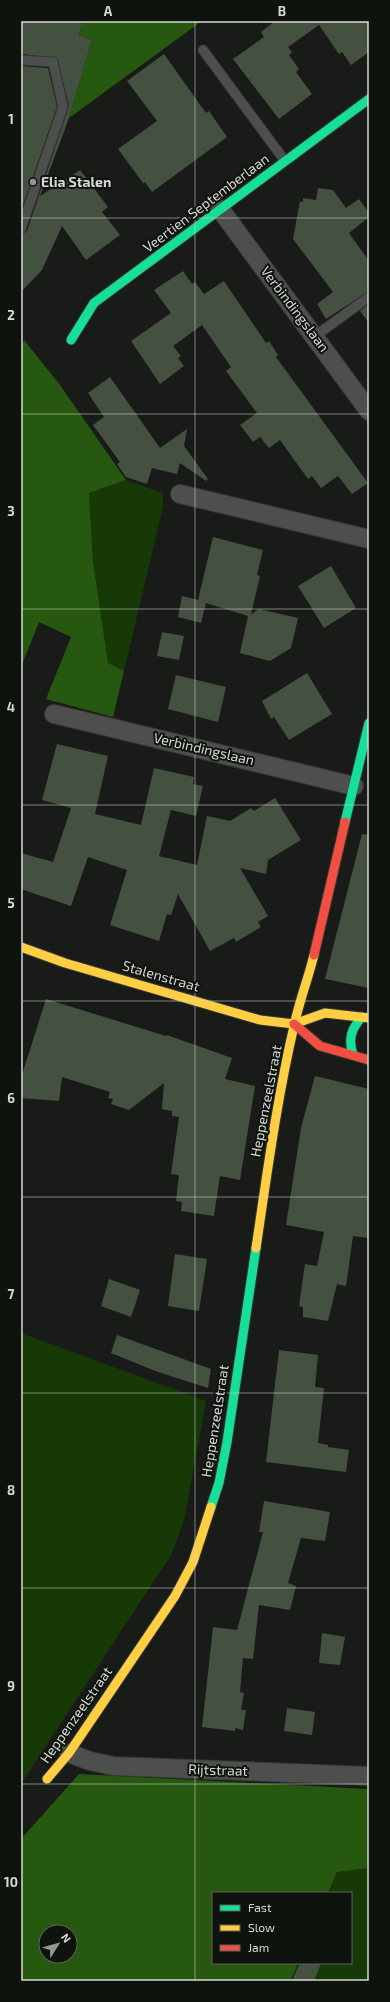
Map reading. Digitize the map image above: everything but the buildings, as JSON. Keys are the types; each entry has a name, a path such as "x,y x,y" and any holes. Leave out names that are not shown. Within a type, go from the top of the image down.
{"street":[{"name":"Veertien Septemberlaan","path":"70,340 94,303 369,99"},
{"name":"Verbindingslaan","path":"220,209 369,411"},
{"path":"180,494 369,538"},
{"name":"Verbindingslaan","path":"54,714 354,786"},
{"path":"369,722 306,986 294,1024 320,1046 369,1060"},
{"name":"Stalenstraat","path":"21,948 65,963 260,1020 294,1024 325,1013 366,1018"},
{"path":"353,1055 349,1045 349,1036 354,1025 366,1018"},
{"name":"Heppenzeelstraat","path":"47,1779 69,1753 175,1596 193,1562 219,1483 227,1442 276,1112 294,1024"},
{"name":"Rijtstraat","path":"69,1753 113,1766 369,1776"}],"lane":[{"path":"203,50 285,161"},
{"path":"21,60 53,62 63,107 21,230"},
{"path":"315,336 369,297"}],"green space":[{"path":"83,21 202,21 69,118 92,40 79,35"},
{"path":"24,340 60,385 126,480 89,493 93,561 108,663 124,671 113,717 46,699 71,637 39,622 21,667 21,348"},
{"path":"126,480 163,493 163,507 124,671 108,664 93,561 89,493"},
{"path":"21,1333 206,1401 184,1521 171,1555 21,1784"},
{"path":"79,1774 369,1789 369,1868 337,1872 328,1892 212,1892 212,1964 298,1964 290,1981 21,1981 21,1839"},
{"path":"369,1868 369,1981 290,1981 298,1964 352,1964 352,1892 328,1892 337,1872"}],"traffic: fast":[{"path":"71,340 94,303 369,99"},
{"path":"345,822 369,723"},
{"path":"353,1055 351,1044 352,1034 355,1026 362,1017"},
{"path":"211,1507 219,1483 227,1442 256,1248"}],"traffic: slow":[{"path":"21,947 65,963 260,1020 294,1024 325,1013 369,1018"},
{"path":"256,1248 282,1081 296,1017 314,955"},
{"path":"47,1779 69,1753 175,1596 193,1562 211,1507"}],"traffic: jam":[{"path":"314,955 345,822"},
{"path":"294,1024 320,1046 369,1060"}],"place":[{"name":"Elia Stalen","path":"33,182"}]}
